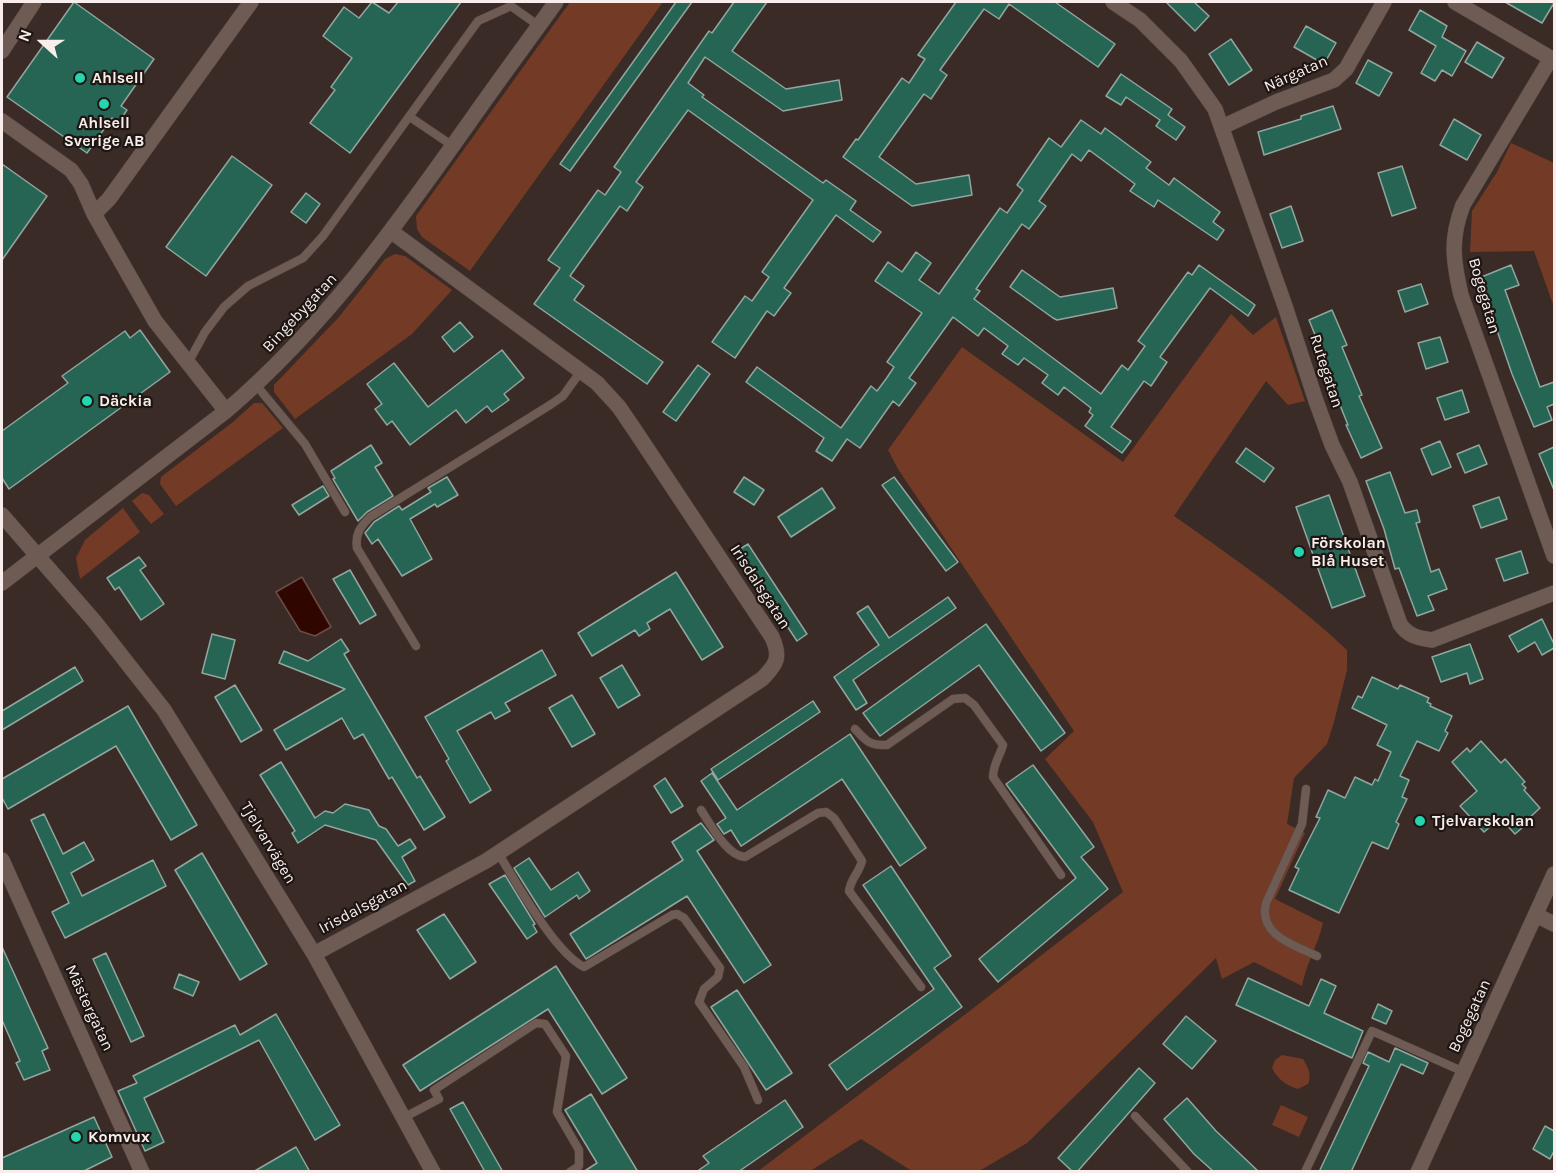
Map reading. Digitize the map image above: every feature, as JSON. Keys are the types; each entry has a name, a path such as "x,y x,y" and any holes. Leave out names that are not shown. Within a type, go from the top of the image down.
{"street":[{"path":"2,51 34,2"},
{"path":"94,214 109,199 250,2"},
{"name":"Bingebygatan","path":"2,583 226,411 256,385 344,292 392,232 556,2"},
{"name":"Rutegatan","path":"1113,2 1140,20 1180,61 1215,109 1316,401 1332,445 1350,482 1400,624 1411,635 1432,639 1554,593"},
{"name":"Närgatan","path":"1222,127 1276,102 1334,80 1346,69 1384,2"},
{"path":"1455,2 1553,59"},
{"name":"Bogegatan","path":"1553,59 1463,205 1457,222 1453,249 1461,295 1554,556"},
{"path":"2,121 71,170 81,184 94,214 155,321 226,411"},
{"name":"Irisdalsgatan","path":"314,954 497,853 751,688 772,668 778,657 777,647 772,637 619,407 597,382 392,232"},
{"name":"Tjelvarvägen","path":"2,515 95,622 164,710 314,954 433,1172"},
{"name":"Mästergatan","path":"2,860 142,1172"},
{"name":"Bogegatan","path":"1418,1172 1554,874"},
{"path":"1536,915 1554,924"}],"lane":[{"path":"187,364 224,307 248,286 303,258 323,236 478,21 511,6 539,26"},
{"path":"410,117 453,146"},
{"path":"416,646 357,549 356,540 360,527 370,517 563,396 581,370"},
{"path":"256,385 305,444 345,512"},
{"path":"855,729 865,740 875,746 887,745 953,699 965,698 974,705 1003,745 993,765 993,777 1061,874"},
{"path":"1306,789 1302,824 1266,903 1265,917 1269,929 1278,936 1317,956"},
{"path":"701,810 730,851 745,857 818,813 826,812 834,818 862,861 859,871 850,880 849,891 921,987"},
{"path":"497,853 534,911 566,953 584,967 672,915 684,918 720,968 718,977 704,989 699,1002 744,1067 758,1100"},
{"path":"403,1118 438,1099 434,1090 480,1059 536,1023 545,1024 566,1056 557,1112 579,1150 579,1166 570,1172"},
{"path":"1305,1172 1372,1031 1464,1072"},
{"path":"1135,1116 1188,1172"}],"shaded area":[{"path":"570,2 663,2 470,271 422,237 417,229 416,216"},
{"path":"1511,143 1554,163 1554,307 1534,251 1470,252 1472,211 1497,172"},
{"path":"395,254 405,256 452,290 412,334 295,419 274,392 274,385 339,317 385,259"},
{"path":"1231,314 1253,335 1276,317 1305,401 1288,405 1266,381 1174,516 1285,597 1347,650 1347,670 1327,744 1294,778 1287,824 1305,833 1275,899 1323,923 1302,986 1254,962 1222,979 1216,958 1027,1143 979,1171 912,1171 861,1139 810,1171 757,1172 1123,892 1093,822 1045,759 1074,731 898,469 888,450 962,347 1123,462"},
{"path":"254,403 262,403 283,428 176,506 160,484 161,477"},
{"path":"142,493 149,495 164,514 151,524 132,501"},
{"path":"123,508 140,532 80,579 76,558 85,540"},
{"path":"302,577 331,627 315,636 300,631 276,592"},
{"path":"1282,1055 1303,1059 1309,1071 1308,1084 1298,1089 1286,1084 1277,1076 1272,1068 1275,1060"},
{"path":"1281,1105 1308,1117 1299,1137 1272,1125"}],"building":[{"name":"Ahlsell","path":"74,2 154,59 121,106 127,110 118,123 112,118 87,153 7,97"},
{"path":"372,2 389,13 398,2 461,2 350,153 310,123 335,90 331,87 352,58 323,36 344,7 359,18"},
{"path":"676,2 692,2 570,171 560,164"},
{"path":"734,2 767,2 732,51 786,89 839,80 842,100 783,111 705,57 688,83 704,95 702,97 823,183 826,180 856,201 850,210 881,232 873,242 836,215 784,288 791,293 774,316 767,311 735,358 712,342 745,296 752,301 769,277 762,272 813,200 688,110 636,182 643,187 627,211 620,206 570,276 584,286 574,300 663,362 647,384 534,304 560,268 548,260 598,190 605,195 621,172 614,167 709,31 712,33"},
{"path":"956,2 1055,2 1115,44 1098,67 1009,4 999,19 984,9 940,70 947,75 931,99 924,94 879,157 916,184 969,175 972,195 912,206 843,157 856,139 858,140 902,78 909,83 925,59 918,55"},
{"path":"1166,2 1194,2 1209,16 1195,31"},
{"path":"1505,2 1554,2 1554,3 1542,23"},
{"path":"1420,10 1447,26 1442,37 1466,51 1452,76 1442,70 1435,81 1421,73 1436,46 1409,30"},
{"path":"1306,26 1336,43 1324,64 1294,47"},
{"path":"1231,39 1252,70 1229,85 1209,54"},
{"path":"1477,42 1504,58 1492,78 1465,62"},
{"path":"1368,60 1392,73 1379,96 1356,83"},
{"path":"1121,74 1172,109 1168,115 1185,127 1176,140 1156,126 1160,120 1126,97 1121,105 1106,96"},
{"path":"1333,106 1341,129 1264,155 1258,132 1301,119 1301,116"},
{"path":"1454,119 1481,135 1467,160 1440,145"},
{"path":"1081,120 1101,134 1105,128 1151,162 1146,168 1169,185 1174,178 1220,212 1213,222 1224,230 1217,240 1158,200 1154,207 1130,191 1135,184 1089,150 1081,161 1072,154 1039,201 1046,206 1029,229 1022,224 976,289 980,291 974,299 1101,394 1122,365 1128,370 1145,346 1138,341 1188,272 1192,275 1199,265 1255,305 1248,316 1210,288 1160,357 1167,362 1151,386 1144,381 1111,427 1131,441 1122,453 1085,426 1093,415 1089,412 1091,408 1064,387 1058,395 1042,383 1048,375 1024,358 1018,365 1002,354 1008,346 984,328 978,336 953,317 909,378 916,383 899,406 893,401 860,448 847,439 832,461 816,451 824,438 746,382 757,367 841,428 871,386 877,391 886,379 894,367 887,362 922,313 875,281 888,262 902,272 916,252 931,263 919,280 939,294 1000,208 1007,213 1023,190 1017,185 1049,138 1061,147"},
{"path":"232,156 272,185 206,276 166,247"},
{"path":"2,164 47,196 2,260"},
{"path":"1402,166 1416,208 1392,216 1378,173"},
{"path":"306,193 320,204 306,223 291,212"},
{"path":"1291,206 1303,241 1282,248 1270,214"},
{"path":"1511,265 1519,285 1505,290 1540,387 1554,382 1554,404 1547,407 1552,420 1534,427 1512,374 1479,278"},
{"path":"1022,270 1060,297 1113,288 1117,308 1057,320 1010,287"},
{"path":"1421,284 1428,304 1405,312 1398,291"},
{"path":"1332,310 1347,345 1342,347 1362,395 1359,396 1382,448 1361,458 1346,425 1348,425 1327,373 1330,372 1309,320"},
{"path":"460,322 473,337 454,352 442,337"},
{"name":"Däckia","path":"140,330 170,372 9,489 2,478 2,431 68,383 62,376 125,331 130,338"},
{"path":"1440,337 1448,362 1426,369 1418,343"},
{"path":"502,350 524,378 504,394 509,400 492,412 487,406 466,423 456,410 410,445 392,421 387,425 375,409 382,404 367,384 394,363 428,407"},
{"path":"698,365 710,374 676,421 663,412"},
{"path":"1462,390 1469,412 1445,420 1437,398"},
{"path":"1440,441 1451,467 1432,475 1421,449"},
{"path":"371,445 382,463 375,467 393,496 367,512 358,521 333,479 335,478 331,471"},
{"path":"1479,445 1487,464 1465,473 1457,454"},
{"path":"1554,447 1554,490 1539,454"},
{"path":"1246,448 1274,468 1264,482 1236,462"},
{"path":"1390,472 1405,513 1417,510 1420,522 1416,523 1431,572 1439,569 1447,589 1428,596 1434,610 1417,616 1399,568 1395,569 1384,529 1366,481"},
{"path":"447,477 458,495 437,507 435,504 410,519 432,559 402,576 378,539 372,544 365,533 374,522 399,506 402,510 431,492 428,488"},
{"path":"744,477 764,490 754,505 734,492"},
{"path":"894,477 958,562 946,571 882,485"},
{"path":"323,486 329,496 299,515 292,505"},
{"path":"822,488 835,508 791,537 778,517"},
{"path":"1329,495 1365,596 1332,608 1296,507"},
{"path":"1499,497 1507,519 1481,528 1473,506"},
{"path":"748,544 807,634 797,641 737,551"},
{"path":"1521,551 1528,573 1504,581 1496,559"},
{"path":"139,557 146,566 140,570 164,604 141,620 119,587 115,590 107,578"},
{"path":"350,570 376,615 360,624 333,579"},
{"path":"676,572 723,647 702,660 670,609 647,623 650,629 639,636 635,630 592,656 578,633"},
{"path":"948,597 956,608 853,680 867,703 856,710 834,677 879,645 857,613 868,606 889,638"},
{"path":"1542,619 1554,648 1542,655 1535,642 1518,652 1509,636"},
{"path":"986,624 1065,733 1041,751 979,665 880,736 863,713"},
{"path":"212,634 235,640 225,679 202,673"},
{"path":"341,639 349,651 344,654 417,778 420,776 445,817 424,830 392,777 389,779 363,734 354,739 342,718 286,750 274,730 345,689 279,663 284,651 308,661"},
{"path":"1470,644 1483,679 1470,684 1467,673 1441,682 1432,657"},
{"path":"542,650 556,675 505,703 510,711 495,719 491,712 457,731 491,790 470,803 425,717"},
{"path":"622,665 640,695 618,708 600,678"},
{"path":"75,667 83,681 2,730 2,711"},
{"path":"1372,677 1398,689 1400,685 1429,698 1427,702 1431,704 1430,706 1452,716 1445,731 1448,733 1439,751 1417,741 1400,776 1409,780 1402,797 1407,799 1396,822 1399,824 1388,849 1372,842 1339,913 1289,890 1299,869 1295,867 1320,818 1316,817 1328,790 1345,798 1355,777 1372,785 1375,779 1378,781 1391,752 1377,745 1387,725 1352,708 1358,696 1362,698"},
{"path":"235,685 262,730 241,742 215,697"},
{"path":"572,695 595,734 572,747 549,708"},
{"path":"813,701 820,712 718,780 711,769"},
{"path":"128,706 197,825 171,840 116,746 8,809 2,798 2,779"},
{"path":"850,734 926,848 900,866 842,779 741,846 731,830 724,834 717,824 726,818 701,781 712,773 737,810"},
{"path":"1481,741 1501,763 1505,759 1525,782 1522,784 1526,788 1524,790 1540,808 1528,819 1530,821 1515,834 1502,820 1498,823 1497,821 1484,832 1460,806 1477,791 1452,762 1467,748 1470,752"},
{"path":"281,762 315,818 325,811 333,813 345,804 369,810 379,826 386,829 398,846 410,839 416,848 402,857 415,881 408,885 376,840 325,825 298,843 292,833 295,831 260,775"},
{"path":"1033,765 1094,847 1081,857 1108,889 998,982 979,959 1076,878 1006,784"},
{"path":"665,778 683,806 671,813 654,786"},
{"path":"44,814 63,854 84,842 94,860 71,873 82,896 153,860 166,886 65,938 52,912 69,903 31,820"},
{"path":"701,823 714,840 697,851 771,965 744,983 687,896 586,959 570,934 683,860 672,842"},
{"path":"202,853 267,964 240,980 175,870"},
{"path":"529,858 551,890 578,872 590,891 579,899 577,895 545,917 514,868"},
{"path":"891,866 951,956 934,968 962,1007 847,1090 829,1065 934,989 863,885"},
{"path":"505,875 535,924 533,925 537,932 527,939 489,884"},
{"path":"444,914 476,962 450,979 417,930"},
{"path":"2,947 48,1048 42,1051 50,1070 24,1080 16,1063 20,1061 2,1020"},
{"path":"106,953 144,1036 131,1042 93,959"},
{"path":"556,966 627,1078 602,1094 548,1009 420,1091 403,1065"},
{"path":"179,974 199,982 193,996 174,988"},
{"path":"1248,978 1309,1006 1321,979 1336,986 1324,1013 1363,1031 1352,1058 1236,1005"},
{"path":"737,990 792,1073 766,1090 711,1007"},
{"path":"1378,1004 1392,1011 1386,1024 1372,1018"},
{"path":"276,1014 340,1125 315,1140 259,1040 144,1098 164,1142 145,1151 118,1091 137,1083 133,1076 235,1025 240,1035"},
{"path":"1186,1016 1216,1041 1192,1069 1163,1044"},
{"path":"1395,1048 1428,1063 1423,1074 1401,1064 1351,1172 1319,1172 1369,1066 1363,1063 1368,1052 1389,1062"},
{"path":"1139,1068 1155,1083 1077,1172 1073,1172 1058,1158"},
{"path":"591,1094 638,1172 583,1172 597,1163 565,1110"},
{"path":"1187,1098 1216,1131 1259,1172 1214,1172 1194,1154 1164,1119"},
{"path":"785,1100 803,1127 738,1172 696,1172 709,1163 703,1156"},
{"path":"463,1102 503,1172 485,1172 450,1109"},
{"name":"Komvux","path":"94,1117 112,1157 82,1172 2,1172 2,1158"},
{"path":"1545,1126 1554,1131 1554,1151 1550,1159 1533,1149"},
{"path":"296,1147 310,1172 253,1172"}],"place":[{"name":"Ahlsell","path":"80,78"},
{"name":"Ahlsell Sverige AB","path":"104,104"},
{"name":"Däckia","path":"87,401"},
{"name":"Förskolan Blå Huset","path":"1299,552"},
{"name":"Tjelvarskolan","path":"1420,821"},
{"name":"Komvux","path":"76,1137"}]}
